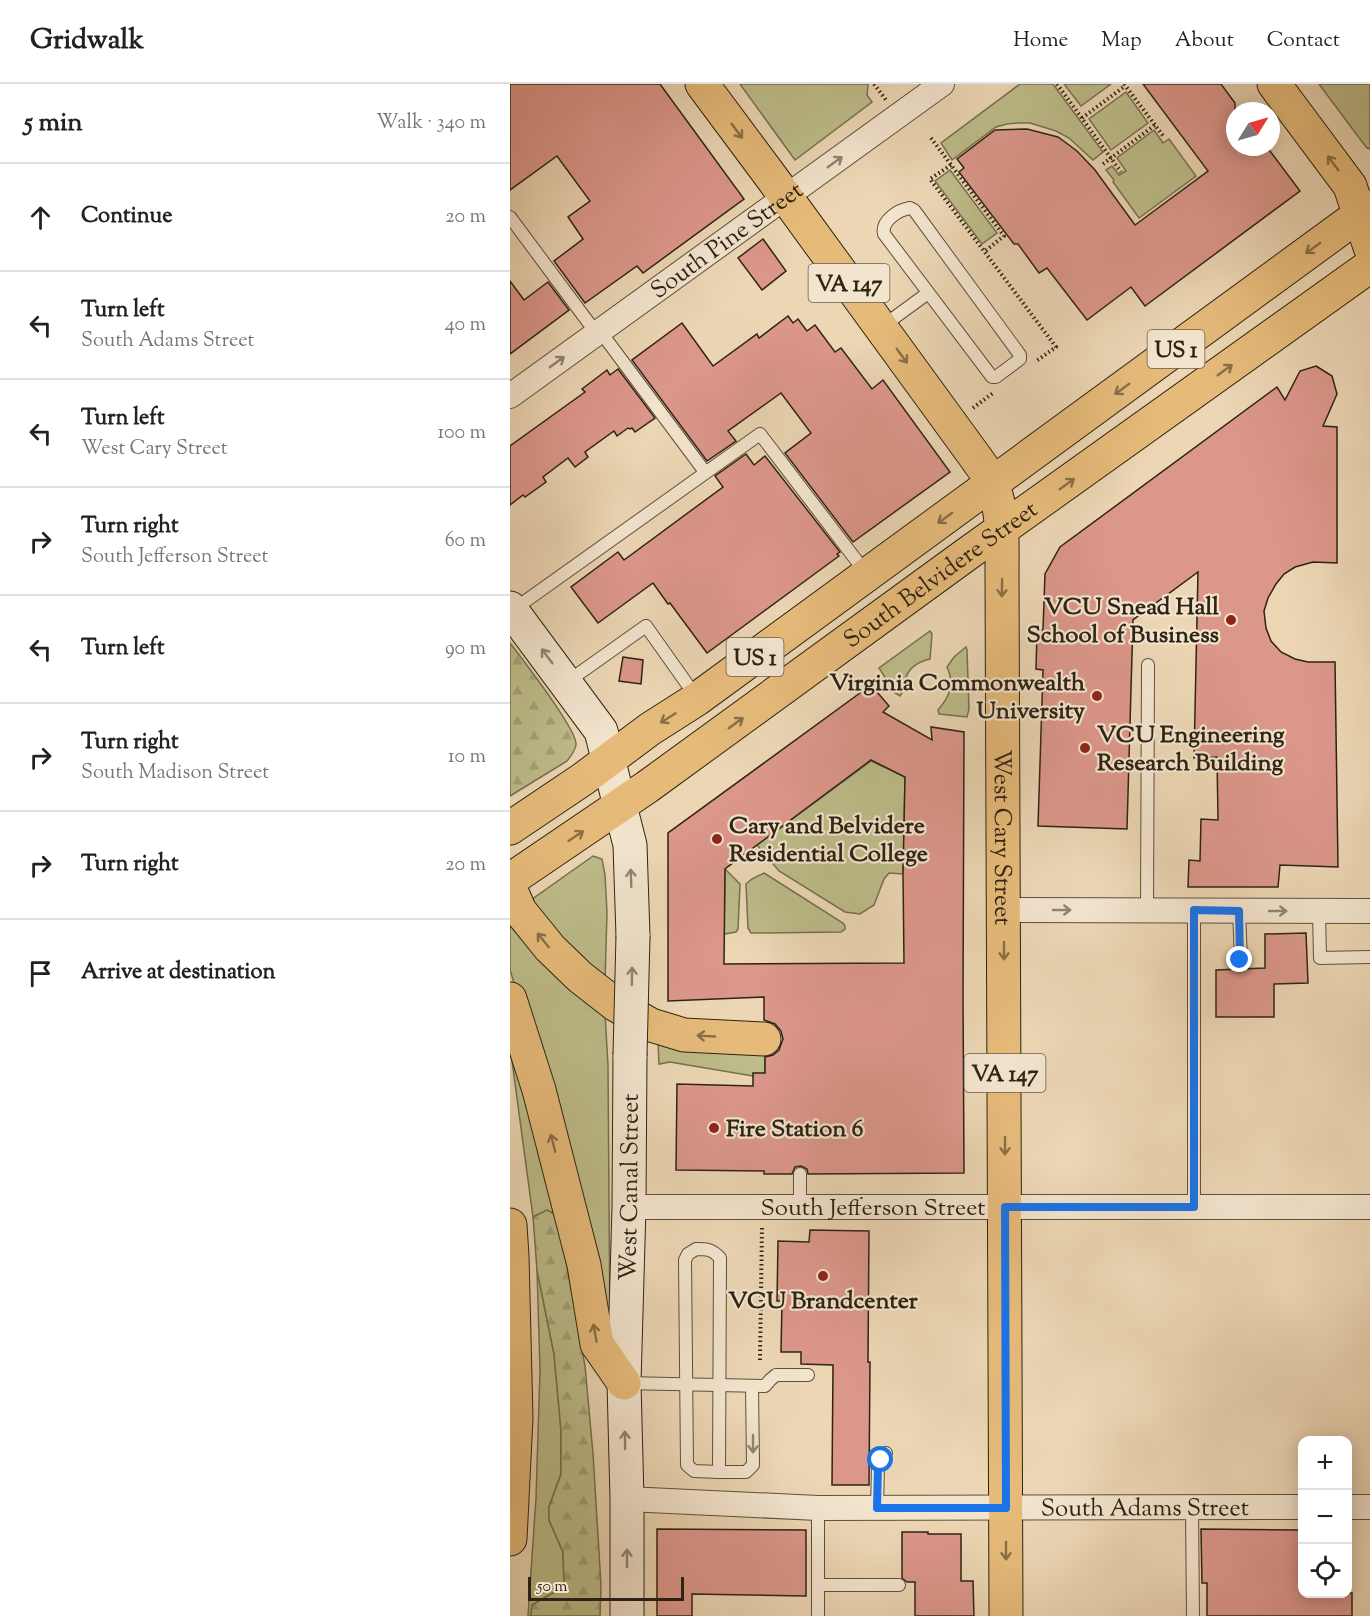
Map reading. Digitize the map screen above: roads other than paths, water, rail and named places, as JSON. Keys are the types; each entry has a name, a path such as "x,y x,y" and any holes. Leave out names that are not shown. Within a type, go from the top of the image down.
{"main road":[{"name":"West Cary Street","path":"702,84 969,447 993,484 999,504 1002,530 1006,1616"},
{"path":"1274,84 1350,186 1365,211 1370,247"},
{"name":"South Belvidere Street","path":"512,826 583,779 650,729 697,699 1365,211"},
{"name":"South Belvidere Street","path":"517,878 1370,266"},
{"name":"West Canal Street","path":"511,609 601,731 630,845 633,936 630,1207 624,1383 627,1616"},
{"path":"517,878 519,911 550,948 580,977 616,1005 651,1025 684,1035 764,1039"},
{"path":"510,999 540,1090 584,1266 597,1344 624,1383"},
{"path":"510,1225 516,1418 510,1539"}],"street":[{"name":"South Pine Street","path":"510,396 942,84"},
{"path":"1004,910 1370,911"},
{"name":"South Jefferson Street","path":"630,1207 1370,1207"},
{"name":"South Adams Street","path":"627,1498 818,1508 1298,1507"},
{"path":"1352,1508 1370,1507"}],"lane":[{"path":"910,208 914,210 1020,355 1020,359 996,377 992,377 928,293 884,234 885,223 902,210 910,208"},
{"path":"510,217 705,472"},
{"path":"881,328 928,293"},
{"path":"511,609 760,434 867,575"},
{"path":"566,682 646,626 697,699"},
{"path":"1147,910 1148,665"},
{"path":"1194,910 1194,1207"},
{"path":"1239,911 1240,960"},
{"path":"1319,911 1320,958 1370,957"},
{"path":"800,1174 800,1207"},
{"path":"719,1472 720,1258 709,1249 696,1250 688,1254 685,1260 687,1465 694,1471 719,1472 746,1472 753,1465 752,1386"},
{"path":"624,1383 765,1386 776,1375 808,1375"},
{"path":"877,1508 878,1466 886,1454"},
{"path":"1192,1506 1193,1616"},
{"path":"818,1508 818,1616"},
{"path":"818,1585 899,1585"}],"place":[{"name":"VCU Snead Hall School of Business","path":"1231,620"},
{"name":"Virginia Commonwealth University","path":"1097,696"},
{"name":"VCU Engineering Research Building","path":"1085,748"},
{"name":"Cary and Belvidere Residential College","path":"717,839"},
{"name":"Fire Station 6","path":"714,1128"},
{"name":"VCU Brandcenter","path":"823,1276"}]}
